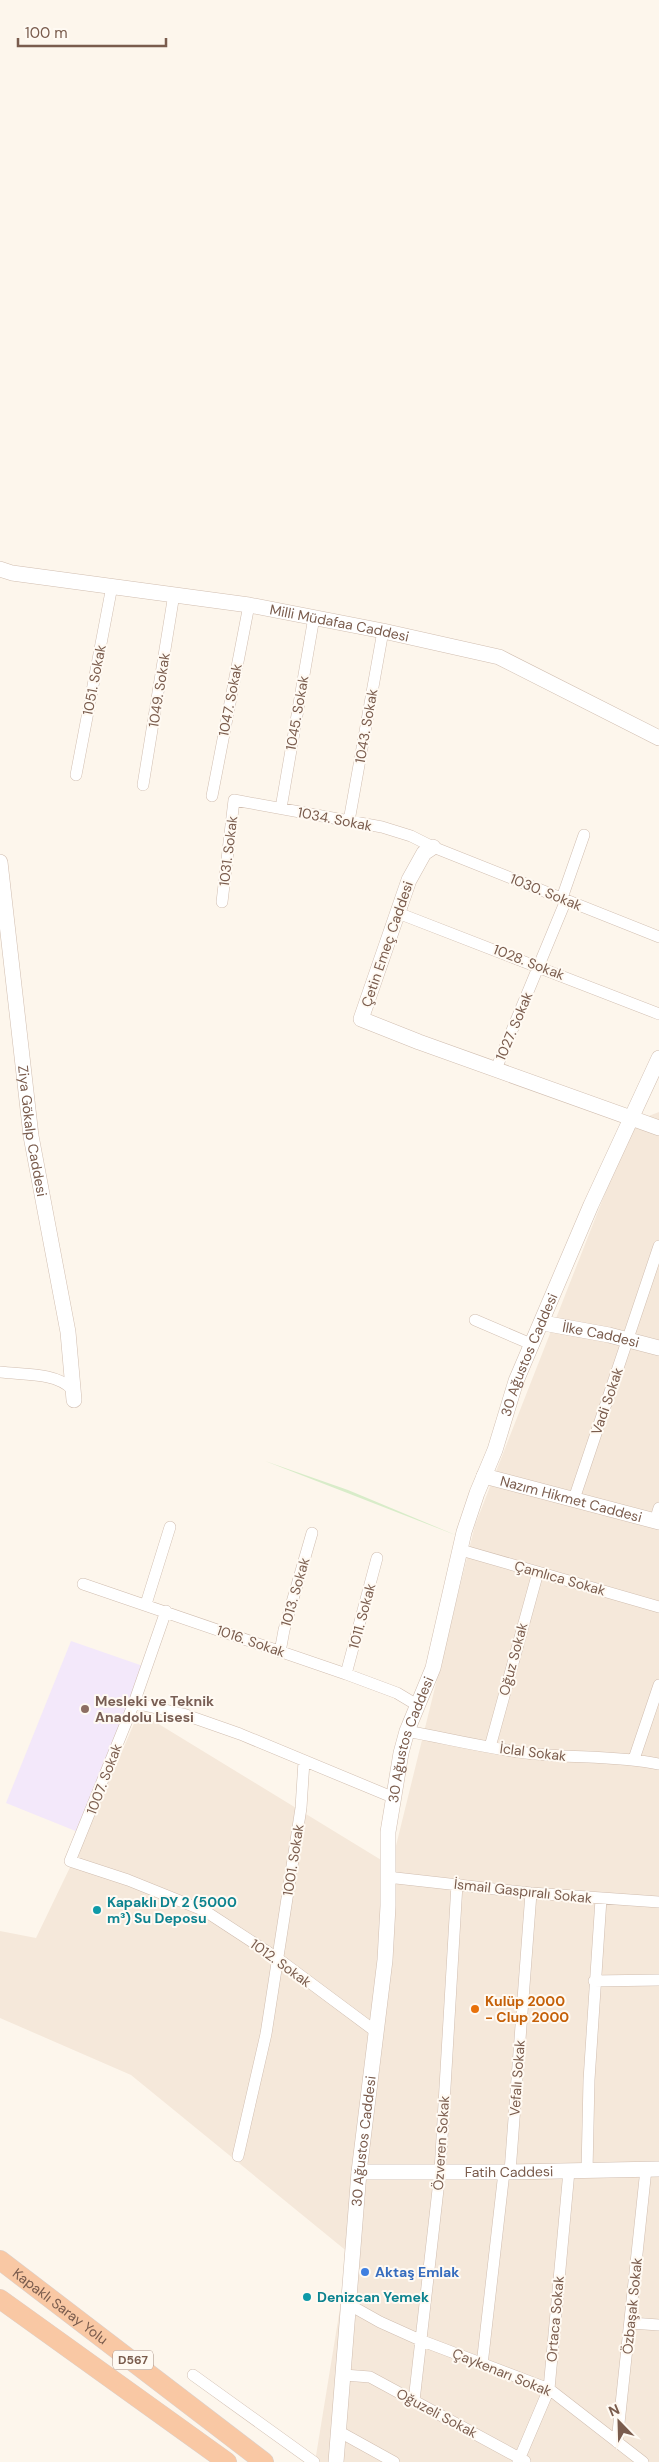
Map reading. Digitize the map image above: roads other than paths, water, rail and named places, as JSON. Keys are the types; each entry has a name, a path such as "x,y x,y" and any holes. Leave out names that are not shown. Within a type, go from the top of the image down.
{"highway":[{"name":"Kapaklı Saray Yolu","path":"0,2260 62,2305 264,2462"},
{"name":"Kapaklı Saray Yolu","path":"0,2299 227,2462"}],"street":[{"name":"Milli Müdafaa Caddesi","path":"0,569 12,573 249,604 499,657 659,738"},
{"name":"1051. Sokak","path":"76,775 112,586"},
{"name":"1049. Sokak","path":"143,785 174,594"},
{"name":"1047. Sokak","path":"212,796 249,604"},
{"name":"1045. Sokak","path":"281,808 314,617"},
{"name":"1043. Sokak","path":"349,821 383,631"},
{"name":"1034. Sokak","path":"234,800 349,821 411,836 433,847"},
{"name":"1031. Sokak","path":"222,902 234,800"},
{"name":"1027. Sokak","path":"496,1069 540,966 584,835"},
{"name":"1030. Sokak","path":"433,847 659,937"},
{"name":"Çetin Emeç Caddesi","path":"433,847 424,853 409,880 361,1019 496,1069"},
{"name":"Ziya Gökalp Caddesi","path":"0,862 31,1136 68,1332 73,1394"},
{"name":"1028. Sokak","path":"398,913 540,966 659,1014"},
{"name":"30 Ağustos Caddesi","path":"336,2462 359,2172 385,1960 388,1906 388,1832 392,1797 407,1731 433,1668 464,1532 495,1450 516,1381 591,1205 659,1058"},
{"path":"496,1069 659,1128"},
{"name":"Vadi Sokak","path":"574,1499 659,1246"},
{"path":"475,1320 531,1344"},
{"name":"İlke Caddesi","path":"542,1322 627,1339 659,1348"},
{"path":"0,1372 50,1378 65,1382 73,1394"},
{"name":"Nazım Hikmet Caddesi","path":"484,1476 574,1499 658,1517"},
{"path":"146,1604 170,1527"},
{"name":"1013. Sokak","path":"280,1652 284,1630 312,1533"},
{"name":"Çamlıca Sokak","path":"461,1550 659,1607"},
{"name":"1011. Sokak","path":"346,1674 377,1558"},
{"name":"Oğuz Sokak","path":"490,1747 538,1572"},
{"name":"1016. Sokak","path":"83,1584 346,1674 397,1694 417,1705"},
{"name":"1007. Sokak","path":"70,1861 134,1703 166,1611"},
{"path":"634,1759 659,1685"},
{"path":"134,1703 183,1714 240,1734 392,1797"},
{"name":"İclal Sokak","path":"407,1731 536,1754 608,1760 634,1759 659,1764"},
{"name":"1001. Sokak","path":"238,2156 266,2034 301,1808 304,1761"},
{"name":"1012. Sokak","path":"70,1861 128,1880 205,1912 277,1958 375,2031"},
{"name":"İsmail Gaspıralı Sokak","path":"387,1877 531,1893 659,1902"},
{"name":"Özveren Sokak","path":"414,2401 440,2172 457,1884"},
{"name":"Vefalı Sokak","path":"482,2365 507,2172 531,1893"},
{"path":"587,2171 594,1981 601,1899"},
{"path":"594,1981 659,1980"},
{"name":"Fatih Caddesi","path":"359,2172 507,2172 652,2169"},
{"name":"Özbaşak Sokak","path":"617,2442 652,2169"},
{"name":"Ortaca Sokak","path":"522,2460 549,2389 569,2171"},
{"name":"Çaykenarı Sokak","path":"348,2304 380,2322 420,2340 549,2389 643,2462"},
{"path":"631,2323 659,2325"},
{"name":"Oğuzeli Sokak","path":"344,2374 370,2378 522,2460"},
{"path":"193,2375 314,2462"},
{"path":"338,2431 394,2462"}],"place":[{"name":"Mesleki ve Teknik Anadolu Lisesi","path":"85,1709"},
{"name":"Kapaklı DY 2 (5000 m³) Su Deposu","path":"97,1910"},
{"name":"Kulüp 2000 - Clup 2000","path":"475,2009"},
{"name":"Aktaş Emlak","path":"365,2272"},
{"name":"Denizcan Yemek","path":"307,2297"}]}
